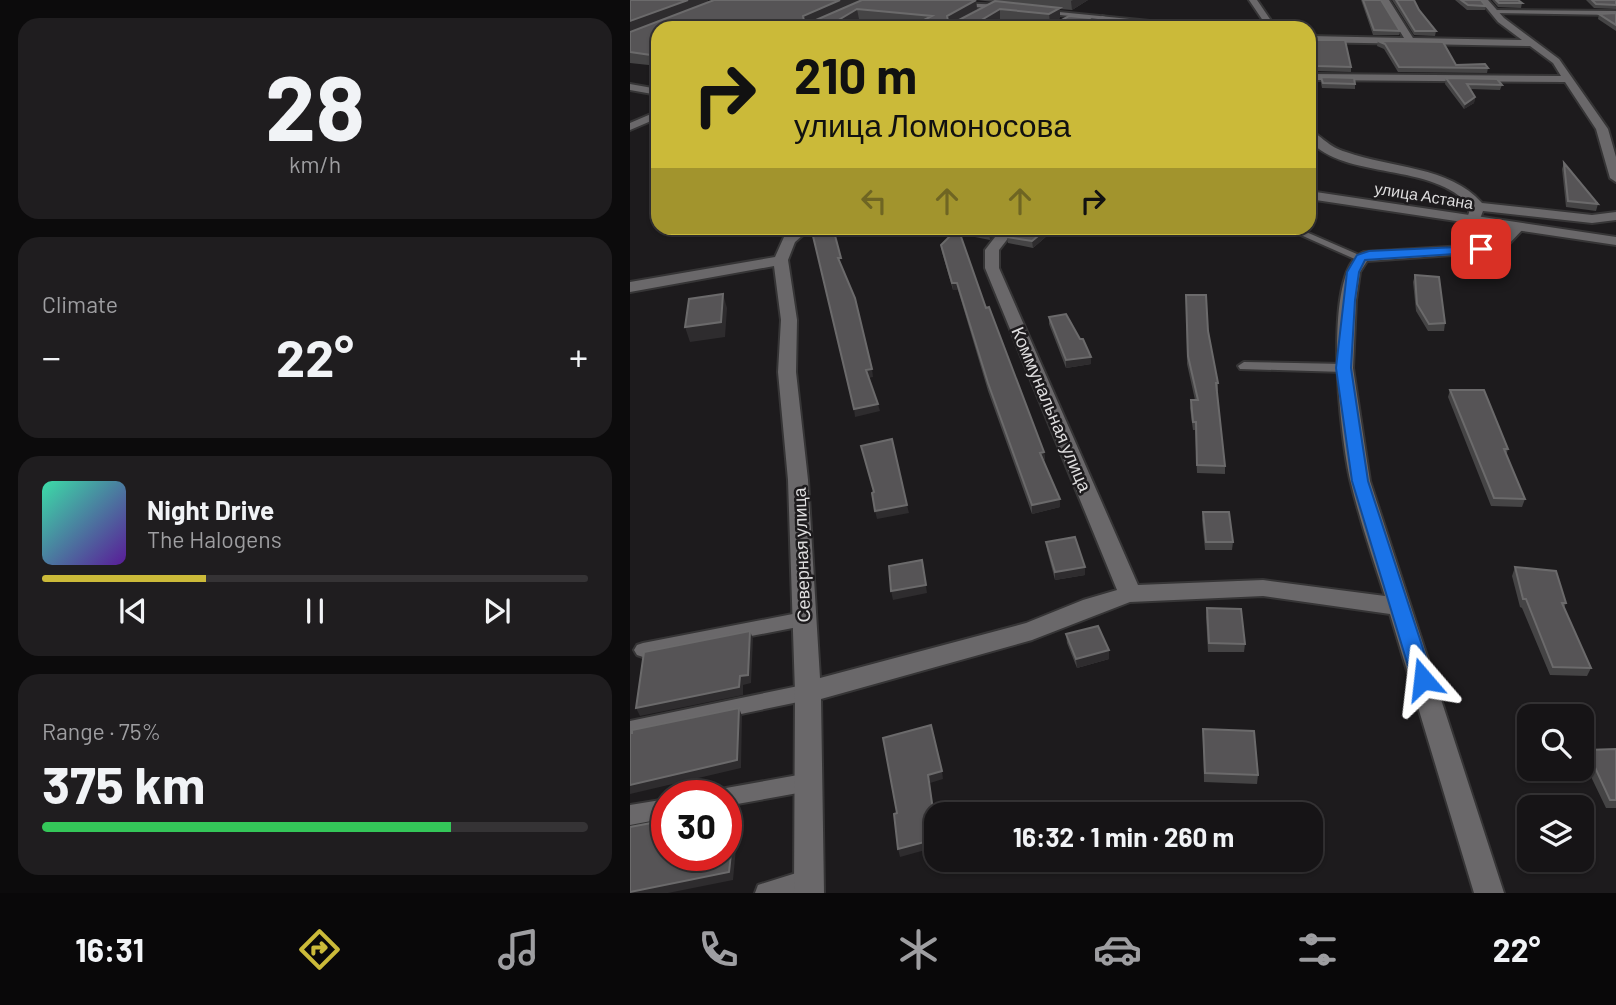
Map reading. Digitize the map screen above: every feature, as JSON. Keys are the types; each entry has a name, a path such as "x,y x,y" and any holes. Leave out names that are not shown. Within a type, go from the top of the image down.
{"street":[{"path":"1253,0 1267,21"},
{"path":"1385,0 1410,40"},
{"path":"1483,0 1531,43 1556,61 1602,130 1616,178"},
{"path":"979,13 995,6"},
{"path":"1101,21 1105,18"},
{"path":"1316,39 1531,43"},
{"path":"1316,78 1568,79"},
{"path":"630,87 651,91"},
{"path":"630,127 651,117"},
{"path":"1316,145 1444,183 1463,192 1476,201 1478,207 1473,221"},
{"name":"улица Астана","path":"1316,196 1616,241"},
{"path":"1478,207 1592,219 1616,216"},
{"path":"1489,893 1360,481 1343,368 1348,300 1353,272 1361,258 1369,254 1481,249 1502,244 1517,228"},
{"path":"630,287 782,260 785,246 797,235"},
{"name":"Коммунальная улица","path":"1004,235 992,250 992,268 1130,594"},
{"name":"Северная улица","path":"782,260 789,320 787,372 798,480 808,692 809,886"},
{"path":"808,692 1032,631 1091,606 1130,594 1263,588 1400,607"}],"lane":[{"path":"953,4 1017,8"},
{"path":"1028,9 1134,21"},
{"path":"1492,10 1616,13"},
{"path":"1307,235 1361,258"},
{"path":"1244,366 1343,368"},
{"path":"643,650 803,619"},
{"path":"630,729 808,692"},
{"path":"742,794 808,782"},
{"path":"630,815 651,811"},
{"path":"766,893 809,886"}],"building":[{"path":"630,0 688,0 630,21"},
{"path":"714,0 840,0 803,16 804,21 659,21"},
{"path":"862,0 976,0 947,16 948,21 922,21 932,16 857,9 837,21 804,21 816,20"},
{"path":"1363,0 1381,0 1400,31 1374,30"},
{"path":"1396,0 1414,0 1436,31 1415,31"},
{"path":"1461,0 1481,0 1486,6 1468,5"},
{"path":"1496,0 1518,0 1522,3 1499,3"},
{"path":"1592,0 1616,0 1616,5 1596,4"},
{"path":"995,1 1060,8 1049,14 1000,9 980,21 948,21 959,20"},
{"path":"1616,13 1616,25 1599,14"},
{"path":"1069,16 1090,18 1086,21 1060,21"},
{"path":"651,24 651,55 630,52 630,32"},
{"path":"1316,40 1345,40 1351,67 1317,66"},
{"path":"1378,41 1443,42 1456,65 1485,64 1488,68 1399,67 1385,44"},
{"path":"1321,77 1354,78 1355,84 1323,83"},
{"path":"1446,78 1497,79 1502,85 1467,84 1475,97 1465,104"},
{"path":"1564,163 1598,204 1568,201"},
{"path":"835,235 841,258 838,258 855,298 872,369 866,370 878,404 854,409 813,236"},
{"path":"951,235 960,235 986,308 989,307 1044,452 1040,453 1060,499 1032,505 988,383 957,283 952,283 941,245"},
{"path":"1009,235 1039,235 1032,241 1007,237"},
{"path":"1415,275 1439,277 1445,323 1429,324 1417,304"},
{"path":"723,294 721,322 685,327 689,299"},
{"path":"1186,295 1206,295 1208,331 1218,383 1225,466 1197,465 1196,422 1193,422 1191,400 1198,400 1188,356"},
{"path":"1066,314 1080,339 1083,339 1091,357 1066,360 1049,317"},
{"path":"1450,390 1484,390 1525,499 1494,498"},
{"path":"892,439 907,505 875,511 874,492 861,446"},
{"path":"1203,512 1229,512 1233,542 1206,542"},
{"path":"1075,537 1085,567 1055,572 1046,542"},
{"path":"922,560 926,585 891,591 889,566"},
{"path":"1515,567 1556,571 1566,603 1562,603 1591,668 1553,667 1526,599 1523,599"},
{"path":"1207,608 1241,609 1245,644 1209,643"},
{"path":"1098,626 1109,650 1076,659 1066,634"},
{"path":"750,631 748,675 740,676 739,687 636,708 644,652"},
{"path":"739,708 737,760 630,785 632,730"},
{"path":"931,725 942,771 928,775 932,802 924,802 924,842 898,849 894,814 897,813 883,738"},
{"path":"1203,729 1254,731 1258,775 1205,773"},
{"path":"1616,749 1616,800 1610,800 1594,765 1594,750"},
{"path":"651,823 651,871 729,872 630,892 630,827"}],"route":[{"path":"1423,679 1360,481 1343,368 1348,300 1357,262 1369,254 1481,249"}]}
